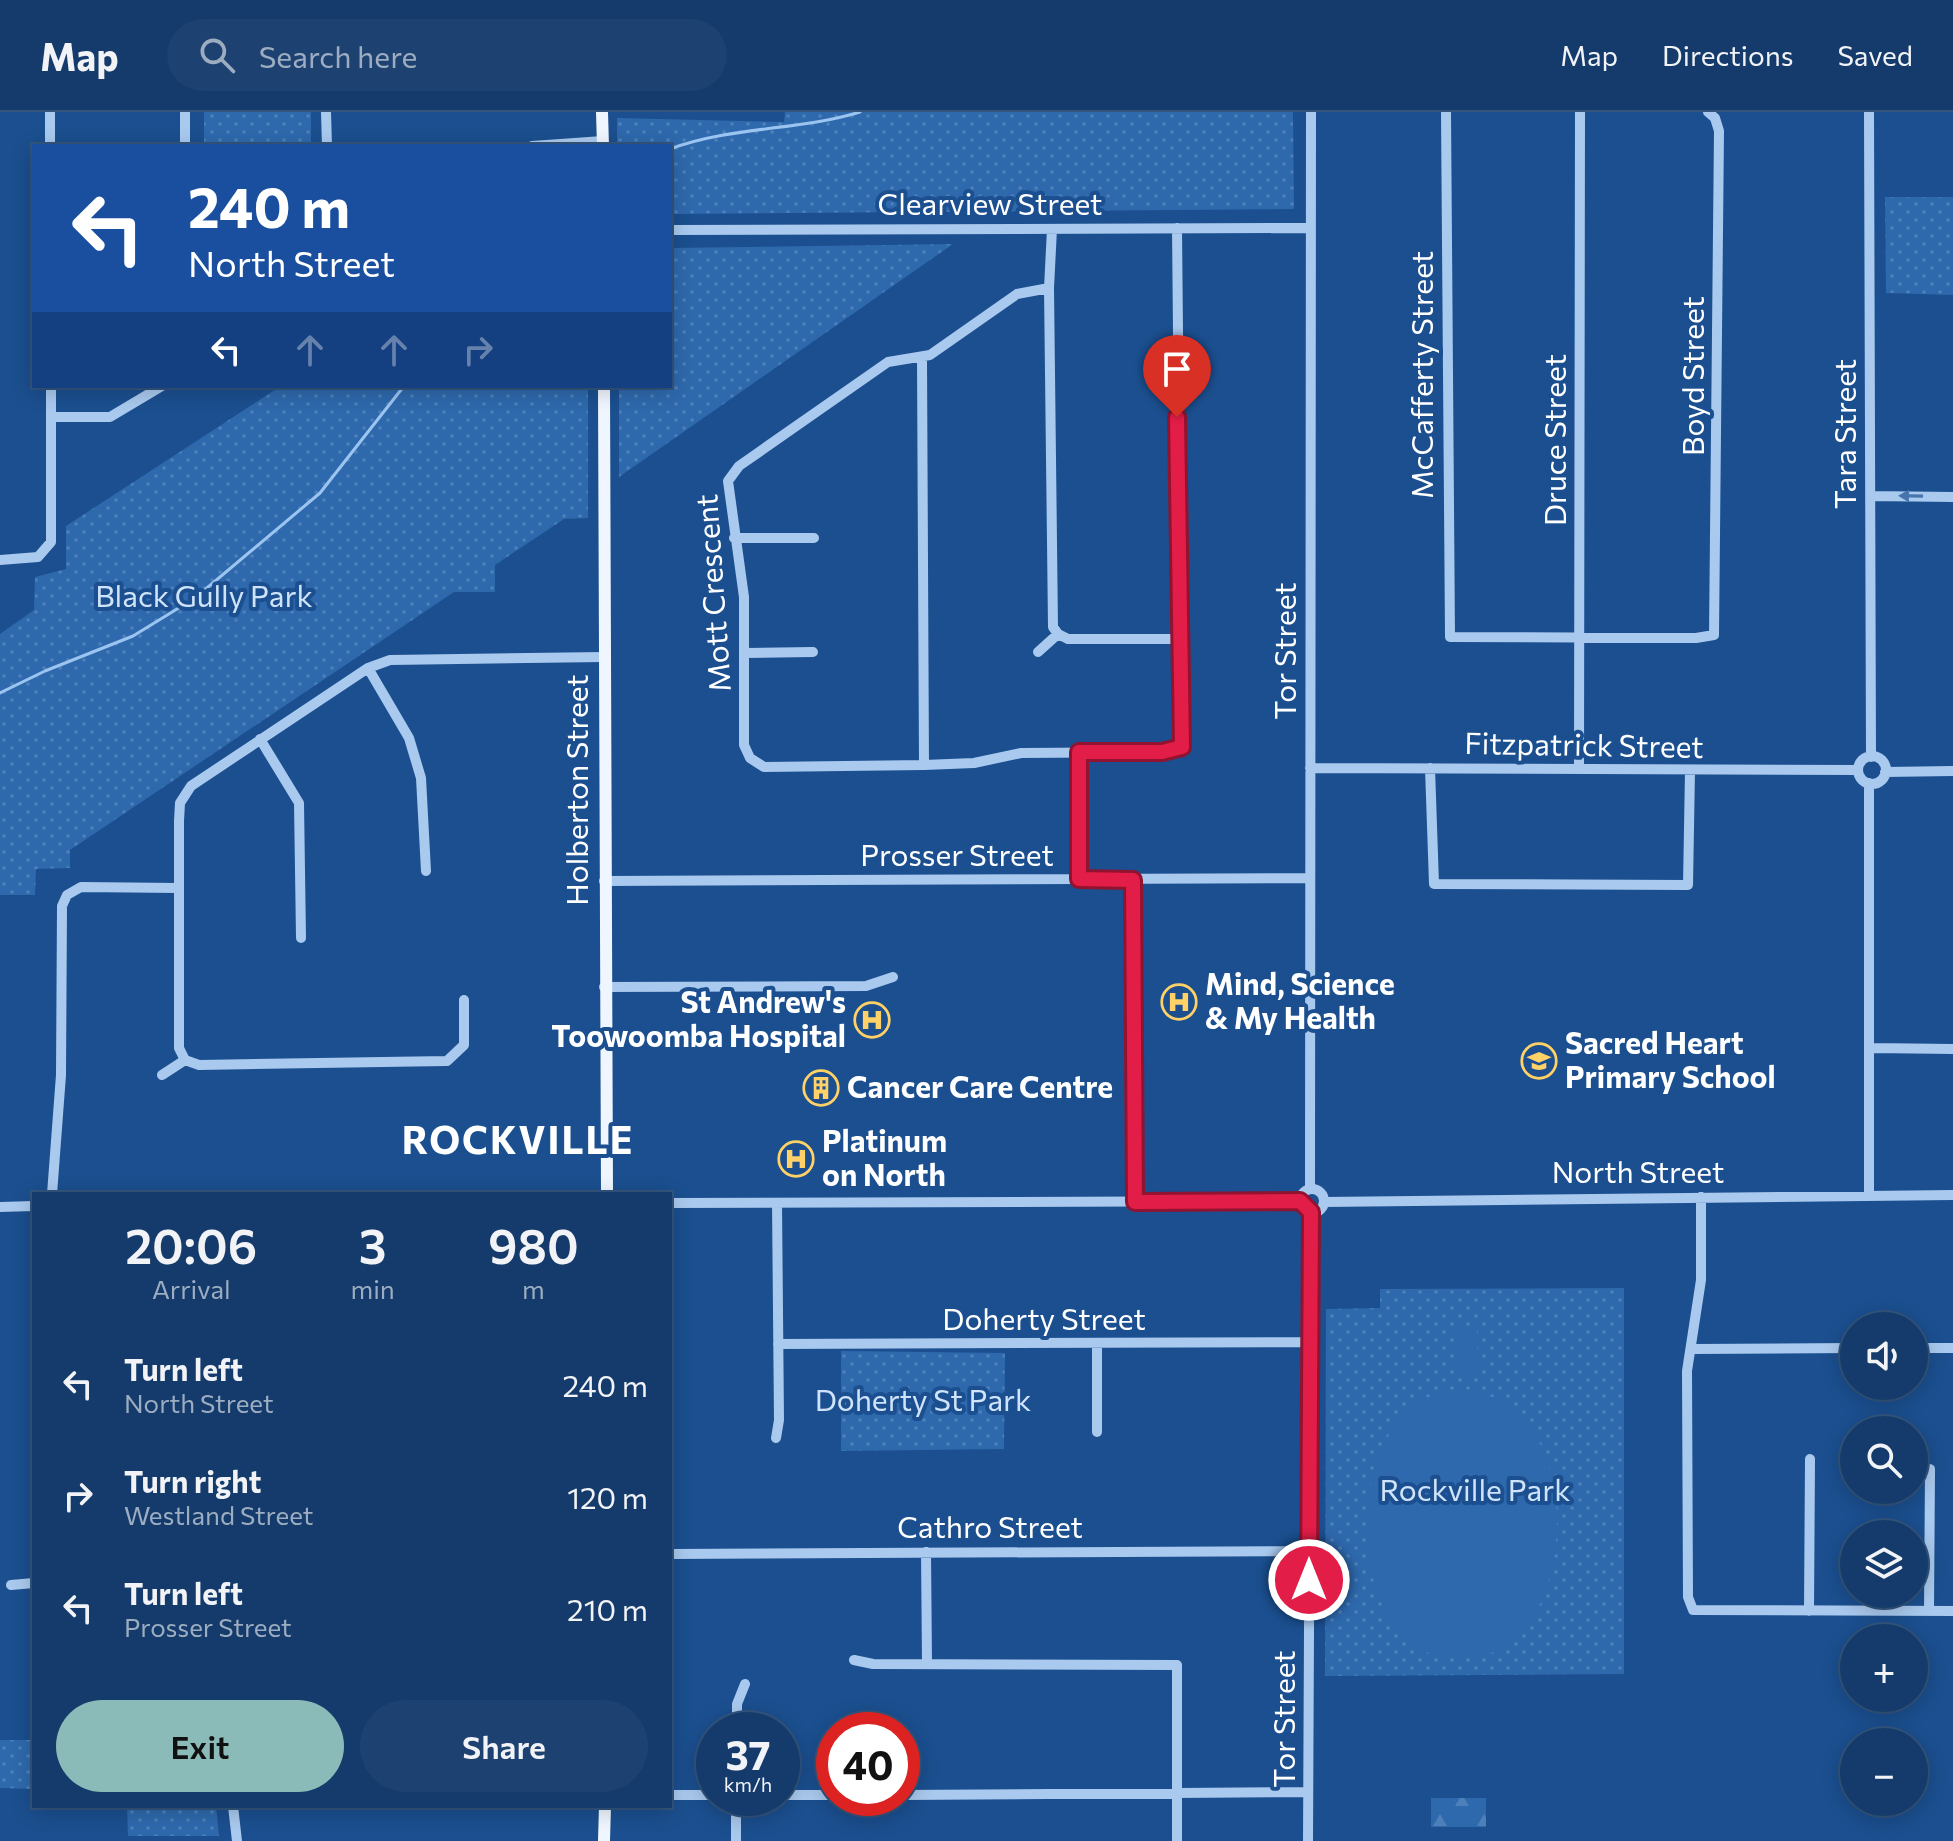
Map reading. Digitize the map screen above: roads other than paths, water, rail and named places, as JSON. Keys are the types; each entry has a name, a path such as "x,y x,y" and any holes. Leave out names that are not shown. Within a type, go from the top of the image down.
{"main road":[{"path":"602,112 603,144"},
{"name":"Holberton Street","path":"604,388 607,1192"},
{"path":"604,1841 605,1808"}],"street":[{"path":"50,112 50,144"},
{"path":"185,112 185,144"},
{"path":"326,112 327,144"},
{"name":"Tor Street","path":"1310,1189 1311,112"},
{"name":"McCafferty Street","path":"1446,112 1450,637 1580,639"},
{"name":"Druce Street","path":"1579,768 1580,112"},
{"name":"Tara Street","path":"1869,112 1871,757"},
{"name":"Boyd Street","path":"1580,639 1714,635 1719,131 1712,115"},
{"path":"922,358 924,765 974,763 1021,753 1162,752 1182,747 1178,639 1177,228"},
{"name":"Clearview Street","path":"672,230 1310,228"},
{"path":"1052,229 1049,288 1053,627 1068,639 1178,639"},
{"name":"Mott Crescent","path":"924,765 764,767 750,758 744,745 744,597 728,481 739,466 888,362 906,357 922,358 1017,294 1049,288"},
{"path":"0,560 28,560 46,551 51,542 51,388"},
{"path":"51,417 110,417 159,388"},
{"path":"1870,496 1953,497"},
{"path":"734,538 814,538"},
{"path":"1038,652 1058,634"},
{"path":"745,653 813,652"},
{"path":"464,1000 464,1045 447,1061 199,1065 185,1060 179,1048 180,803 191,786 260,739 368,668 390,660 604,657"},
{"path":"368,668 409,738 421,778 426,871"},
{"path":"260,739 299,803 301,938"},
{"path":"1079,752 1079,879"},
{"path":"1871,757 1880,759 1885,772 1881,780 1869,783 1861,779 1858,770 1863,759 1871,757"},
{"name":"Fitzpatrick Street","path":"1310,768 1858,770"},
{"path":"1430,768 1434,884 1688,885 1690,771"},
{"path":"1885,772 1953,771"},
{"path":"1869,783 1869,1196"},
{"name":"Prosser Street","path":"604,881 1310,878"},
{"path":"1133,880 1135,1202"},
{"path":"52,1192 61,1075 62,906 67,895 81,887 178,888"},
{"path":"604,987 866,986 893,977"},
{"path":"1871,1048 1953,1049"},
{"path":"162,1075 185,1060"},
{"path":"672,1203 1300,1201 1311,1212 1320,1209 1324,1202 1322,1194 1310,1189 1300,1201"},
{"name":"North Street","path":"1324,1202 1953,1195"},
{"path":"1701,1197 1701,1280 1693,1349 1687,1371 1688,1597 1693,1610 1953,1611"},
{"path":"776,1438 777,1203"},
{"path":"0,1207 32,1206"},
{"name":"Tor Street","path":"1308,1841 1311,1212"},
{"name":"Doherty Street","path":"778,1344 1310,1342"},
{"path":"1097,1344 1097,1432"},
{"path":"1693,1349 1840,1348"},
{"path":"1928,1348 1953,1348"},
{"path":"1809,1611 1810,1459"},
{"path":"1929,1611 1930,1469"},
{"name":"Cathro Street","path":"672,1554 1309,1551"},
{"path":"926,1552 927,1663"},
{"path":"11,1585 32,1583"},
{"path":"854,1660 873,1664 1177,1665 1177,1841"},
{"path":"737,1712 745,1684"},
{"path":"920,1795 1308,1792"},
{"path":"672,1795 696,1795"},
{"path":"233,1808 237,1841"},
{"path":"736,1816 736,1841"}],"waterway":[{"path":"672,148 717,136 813,123 860,112"},
{"path":"0,693 45,671 133,636 195,598 320,493 402,388"}],"place":[{"name":"Mind, Science & My Health","path":"1179,1002"},
{"name":"St Andrew's Toowoomba Hospital","path":"872,1020"},
{"name":"Sacred Heart Primary School","path":"1539,1061"},
{"name":"Cancer Care Centre","path":"821,1088"},
{"name":"Platinum on North","path":"796,1159"}],"district":[{"name":"ROCKVILLE","path":"518,1141"}],"park label":[{"name":"Black Gully Park","path":"204,597"},
{"name":"Doherty St Park","path":"923,1401"},
{"name":"Rockville Park","path":"1475,1491"}]}
